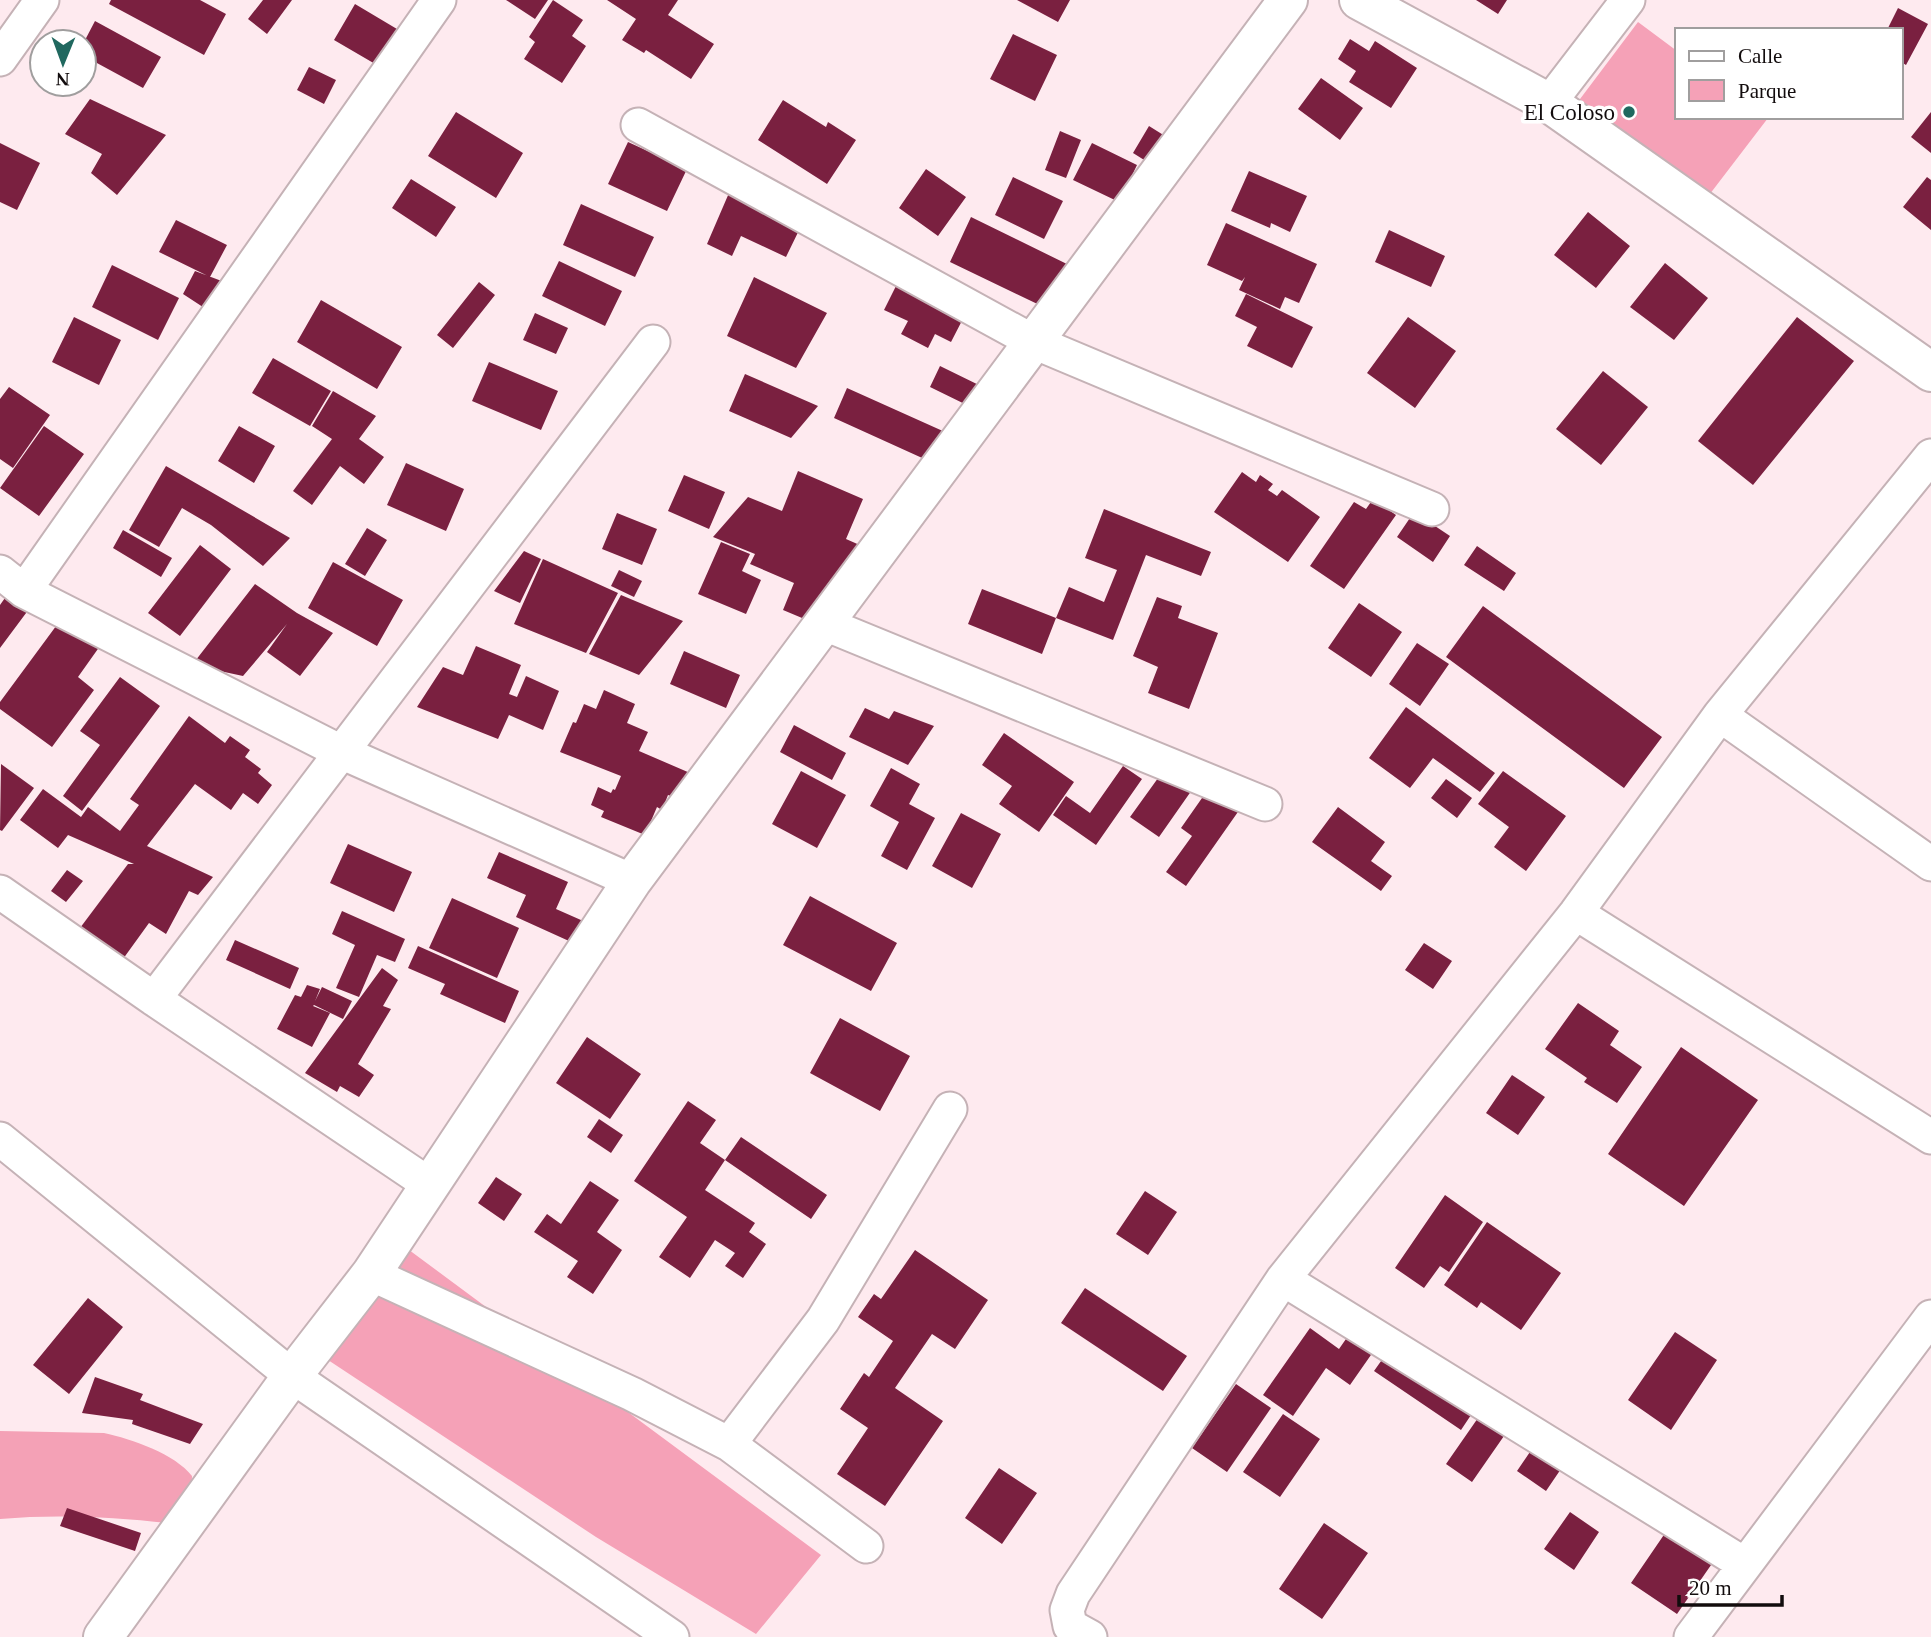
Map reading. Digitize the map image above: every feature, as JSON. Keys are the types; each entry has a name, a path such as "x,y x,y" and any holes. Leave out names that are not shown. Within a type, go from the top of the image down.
{"street":[{"path":"0,59 43,0"},
{"path":"439,0 12,582 341,752 632,881"},
{"path":"103,1637 292,1376 371,1274 632,881 1288,0"},
{"path":"1359,0 1549,103 1931,372"},
{"path":"1549,103 1628,0"},
{"path":"638,125 1034,342 1432,509"},
{"path":"154,999 653,342"},
{"path":"1090,1637 1070,1626 1067,1610 1073,1594 1283,1279 1576,913 1720,715 1931,456"},
{"path":"825,624 1265,804"},
{"path":"1720,715 1931,864"},
{"path":"0,892 430,1185"},
{"path":"1576,913 1931,1137"},
{"path":"729,1444 823,1320 950,1110"},
{"path":"0,1139 292,1376 672,1637"},
{"path":"371,1274 632,1394 729,1444 866,1546"},
{"path":"1283,1279 1745,1563"},
{"path":"1691,1637 1931,1317"}],"green space":[{"name":"El Coloso","path":"1638,22 1675,50 1675,119 1767,119 1703,203 1574,107"},
{"path":"401,1244 821,1555 756,1634 596,1537 325,1358"}],"shaded area":[{"path":"0,1431 104,1433 140,1443 164,1454 192,1476 191,1505 168,1523 84,1517 0,1519"}],"building":[{"path":"111,0 200,0 226,14 204,55 109,4"},
{"path":"263,0 292,0 267,34 248,19"},
{"path":"506,0 548,0 535,19"},
{"path":"553,0 583,20 572,36 586,46 562,83 524,59 535,42 529,37"},
{"path":"607,0 678,0 668,15 714,44 691,79 646,50 644,53 622,40 636,19"},
{"path":"1017,0 1070,0 1058,22"},
{"path":"1476,0 1507,0 1498,14"},
{"path":"355,4 402,32 382,68 334,40"},
{"path":"1898,8 1928,24 1906,65 1903,63 1903,28 1888,28"},
{"path":"95,21 161,57 143,88 98,64 98,28 91,28"},
{"path":"1013,34 1057,55 1035,101 990,79"},
{"path":"1350,39 1369,51 1375,41 1417,68 1391,108 1349,82 1356,71 1338,59"},
{"path":"309,67 336,80 324,104 297,90"},
{"path":"1321,78 1363,108 1340,140 1298,109"},
{"path":"90,99 166,135 117,195 91,173 102,154 65,134"},
{"path":"783,100 826,127 828,122 856,140 827,184 758,140"},
{"path":"456,112 523,153 496,198 428,156"},
{"path":"1931,112 1931,153 1911,137"},
{"path":"1149,126 1173,141 1157,168 1133,153"},
{"path":"1060,131 1081,140 1066,178 1045,170"},
{"path":"628,142 687,169 667,211 608,184"},
{"path":"0,143 40,163 17,210 0,202"},
{"path":"1092,143 1137,165 1119,202 1073,180"},
{"path":"926,169 966,197 938,236 899,208"},
{"path":"1249,171 1307,196 1290,232 1271,223 1270,228 1231,211"},
{"path":"1013,177 1063,201 1044,239 995,215"},
{"path":"1927,177 1931,180 1931,230 1903,207"},
{"path":"411,179 456,207 436,237 392,208"},
{"path":"732,186 804,220 786,257 741,236 732,256 707,244"},
{"path":"581,204 654,237 635,277 563,245"},
{"path":"1588,212 1630,246 1596,288 1554,255"},
{"path":"971,217 1071,266 1050,310 950,262"},
{"path":"176,220 227,245 210,277 159,252"},
{"path":"1226,223 1317,264 1299,303 1285,297 1280,309 1239,290 1245,277 1242,281 1207,265"},
{"path":"1389,230 1445,256 1431,287 1375,262"},
{"path":"559,261 622,291 605,326 542,296"},
{"path":"1665,263 1708,298 1674,340 1630,307"},
{"path":"112,265 179,298 158,340 92,307"},
{"path":"195,271 227,283 209,311 183,294"},
{"path":"901,276 968,309 951,342 935,334 928,348 901,334 908,321 884,310"},
{"path":"754,277 827,313 796,368 727,336"},
{"path":"479,282 495,295 453,348 437,335"},
{"path":"1246,294 1313,327 1292,368 1247,346 1257,327 1235,316"},
{"path":"321,300 402,347 377,389 297,342"},
{"path":"535,313 568,328 556,354 523,340"},
{"path":"74,317 121,340 99,385 52,362"},
{"path":"1408,317 1456,351 1415,408 1367,373"},
{"path":"1797,317 1854,361 1753,485 1698,441"},
{"path":"273,358 331,391 310,426 252,393"},
{"path":"489,362 558,391 541,430 472,401"},
{"path":"940,366 987,389 977,410 930,387"},
{"path":"1603,371 1648,407 1601,465 1556,429"},
{"path":"745,374 818,406 791,438 729,411"},
{"path":"9,387 50,415 13,468 0,459 0,399"},
{"path":"847,388 945,432 931,462 834,418"},
{"path":"333,391 376,416 359,439 384,457 364,484 340,466 312,505 293,491 332,439 312,426"},
{"path":"44,426 84,454 39,516 0,488"},
{"path":"239,426 275,446 254,483 218,461"},
{"path":"406,463 464,489 446,531 387,505"},
{"path":"166,466 290,538 263,566 211,525 182,508 159,547 129,530"},
{"path":"798,471 863,499 846,539 871,550 814,623 783,610 794,583 750,564 755,554 713,537 748,497 782,511"},
{"path":"1242,472 1256,482 1260,475 1273,484 1268,490 1277,496 1282,490 1320,517 1288,562 1214,512"},
{"path":"684,475 725,492 709,529 668,511"},
{"path":"1373,499 1396,515 1344,589 1310,566 1354,502 1366,509"},
{"path":"1104,509 1211,552 1201,576 1146,555 1113,640 1056,618 1069,587 1104,602 1117,570 1085,558"},
{"path":"1414,512 1450,536 1433,562 1397,537"},
{"path":"617,513 657,529 642,565 602,549"},
{"path":"367,528 387,540 365,576 345,564"},
{"path":"123,530 172,558 161,577 113,548"},
{"path":"721,542 750,554 742,571 761,580 746,614 698,594"},
{"path":"200,545 231,569 180,636 148,613"},
{"path":"1477,546 1516,573 1504,591 1464,565"},
{"path":"524,551 541,559 520,603 494,591"},
{"path":"543,559 618,593 586,653 514,624"},
{"path":"333,562 403,600 377,646 308,608"},
{"path":"619,570 642,581 634,597 611,586"},
{"path":"255,584 297,613 333,633 300,676 267,652 287,624 243,676 192,665"},
{"path":"14,585 35,601 0,648 0,605"},
{"path":"982,589 1056,618 1042,654 968,624"},
{"path":"621,595 683,621 639,675 589,654"},
{"path":"1157,597 1182,606 1178,618 1218,633 1189,709 1148,693 1158,667 1133,656"},
{"path":"1359,603 1402,632 1371,677 1328,648"},
{"path":"1483,606 1662,737 1624,788 1446,657"},
{"path":"62,618 100,646 78,677 94,690 52,747 0,709 0,702"},
{"path":"1417,643 1449,664 1420,706 1389,684"},
{"path":"476,646 521,665 509,694 517,697 526,676 559,691 543,730 509,715 498,739 417,707 443,667 463,675"},
{"path":"684,651 740,675 726,708 670,684"},
{"path":"120,677 160,706 82,811 63,796 100,745 80,731"},
{"path":"604,690 635,704 627,723 648,732 639,751 697,776 676,798 668,795 662,810 657,807 645,835 601,817 604,811 591,805 598,787 611,793 621,776 560,752 584,704 596,709"},
{"path":"1406,707 1495,773 1480,792 1433,758 1410,788 1369,758"},
{"path":"865,708 889,719 894,711 934,726 908,765 849,737"},
{"path":"189,716 225,743 230,736 250,750 245,757 261,769 258,773 272,785 258,804 243,793 231,810 195,784 147,846 213,877 198,895 189,891 166,934 149,923 123,959 80,928 128,864 134,864 68,835 58,848 20,820 43,789 81,817 88,807 120,831 139,805 130,799"},
{"path":"794,725 846,753 832,780 780,752"},
{"path":"1004,733 1074,782 1039,832 999,804 1012,786 982,765"},
{"path":"1,764 34,788 2,831 0,830"},
{"path":"1123,766 1142,779 1096,845 1053,815 1066,796 1090,813"},
{"path":"1166,767 1194,787 1159,837 1130,817"},
{"path":"891,768 920,784 909,804 935,818 907,870 881,856 899,822 870,806"},
{"path":"801,771 846,795 817,848 772,824"},
{"path":"1503,771 1566,816 1526,871 1494,847 1509,827 1478,804"},
{"path":"1446,779 1472,798 1457,818 1431,798"},
{"path":"1209,788 1240,809 1186,886 1166,872 1192,836 1181,828"},
{"path":"1338,807 1385,842 1371,861 1392,876 1381,891 1312,842"},
{"path":"961,813 1001,834 972,888 932,866"},
{"path":"348,844 412,872 394,912 330,883"},
{"path":"499,852 568,882 556,909 590,924 580,946 516,917 526,895 487,878"},
{"path":"67,870 83,881 66,902 51,891"},
{"path":"810,896 897,943 871,991 783,945"},
{"path":"452,898 519,928 497,978 429,948"},
{"path":"342,911 405,939 395,962 377,955 359,997 336,988 355,945 332,934"},
{"path":"235,940 299,968 290,989 226,960"},
{"path":"1424,943 1452,961 1433,989 1405,970"},
{"path":"418,946 519,991 505,1023 440,994 445,984 408,968"},
{"path":"382,968 398,980 383,1006 391,1009 358,1064 374,1075 359,1097 340,1086 337,1092 305,1073"},
{"path":"307,985 320,989 315,1001 322,987 352,1001 343,1019 314,1005 313,1006 330,1013 312,1047 277,1029 295,995 301,997"},
{"path":"1578,1003 1619,1031 1610,1045 1642,1067 1617,1103 1584,1082 1587,1078 1545,1049"},
{"path":"840,1018 910,1056 880,1111 810,1073"},
{"path":"587,1037 641,1074 610,1119 556,1083"},
{"path":"1681,1047 1758,1100 1684,1206 1608,1154"},
{"path":"1512,1075 1545,1097 1518,1135 1486,1113"},
{"path":"688,1101 716,1120 700,1143 725,1160 705,1190 755,1223 749,1232 766,1244 743,1278 725,1266 735,1253 715,1240 690,1278 659,1257 687,1217 634,1181"},
{"path":"599,1119 623,1135 611,1153 587,1137"},
{"path":"741,1137 827,1195 811,1219 725,1160"},
{"path":"496,1177 522,1194 504,1221 478,1203"},
{"path":"590,1181 619,1200 597,1232 622,1250 593,1294 567,1277 578,1261 534,1232 547,1214 561,1224"},
{"path":"1145,1191 1177,1212 1148,1255 1116,1234"},
{"path":"1445,1195 1483,1222 1449,1272 1440,1266 1424,1288 1395,1268"},
{"path":"1487,1222 1561,1273 1521,1330 1481,1302 1477,1308 1444,1285"},
{"path":"915,1250 988,1300 955,1349 932,1334 895,1388 943,1421 885,1506 837,1474 868,1428 840,1409 864,1373 869,1377 893,1341 858,1317 874,1294 881,1299"},
{"path":"1085,1288 1187,1356 1163,1391 1061,1323"},
{"path":"88,1298 123,1327 69,1394 33,1365"},
{"path":"1355,1326 1380,1342 1350,1385 1326,1368 1293,1416 1263,1395 1310,1328 1339,1349"},
{"path":"1675,1332 1717,1360 1671,1430 1628,1400"},
{"path":"1391,1347 1477,1406 1461,1430 1374,1371"},
{"path":"95,1377 143,1394 140,1400 203,1424 190,1444 132,1424 133,1420 82,1413"},
{"path":"1236,1384 1271,1408 1227,1472 1192,1448"},
{"path":"1487,1405 1513,1423 1472,1482 1446,1464"},
{"path":"1283,1414 1320,1439 1280,1497 1243,1472"},
{"path":"1536,1443 1565,1463 1546,1491 1517,1471"},
{"path":"999,1468 1037,1493 1002,1544 965,1518"},
{"path":"67,1508 141,1533 135,1551 60,1526"},
{"path":"1570,1512 1599,1532 1574,1570 1544,1549"},
{"path":"1324,1523 1368,1553 1322,1619 1279,1589"},
{"path":"1672,1523 1718,1555 1677,1614 1631,1583"}],"place":[{"name":"El Coloso","path":"1629,112"}]}
